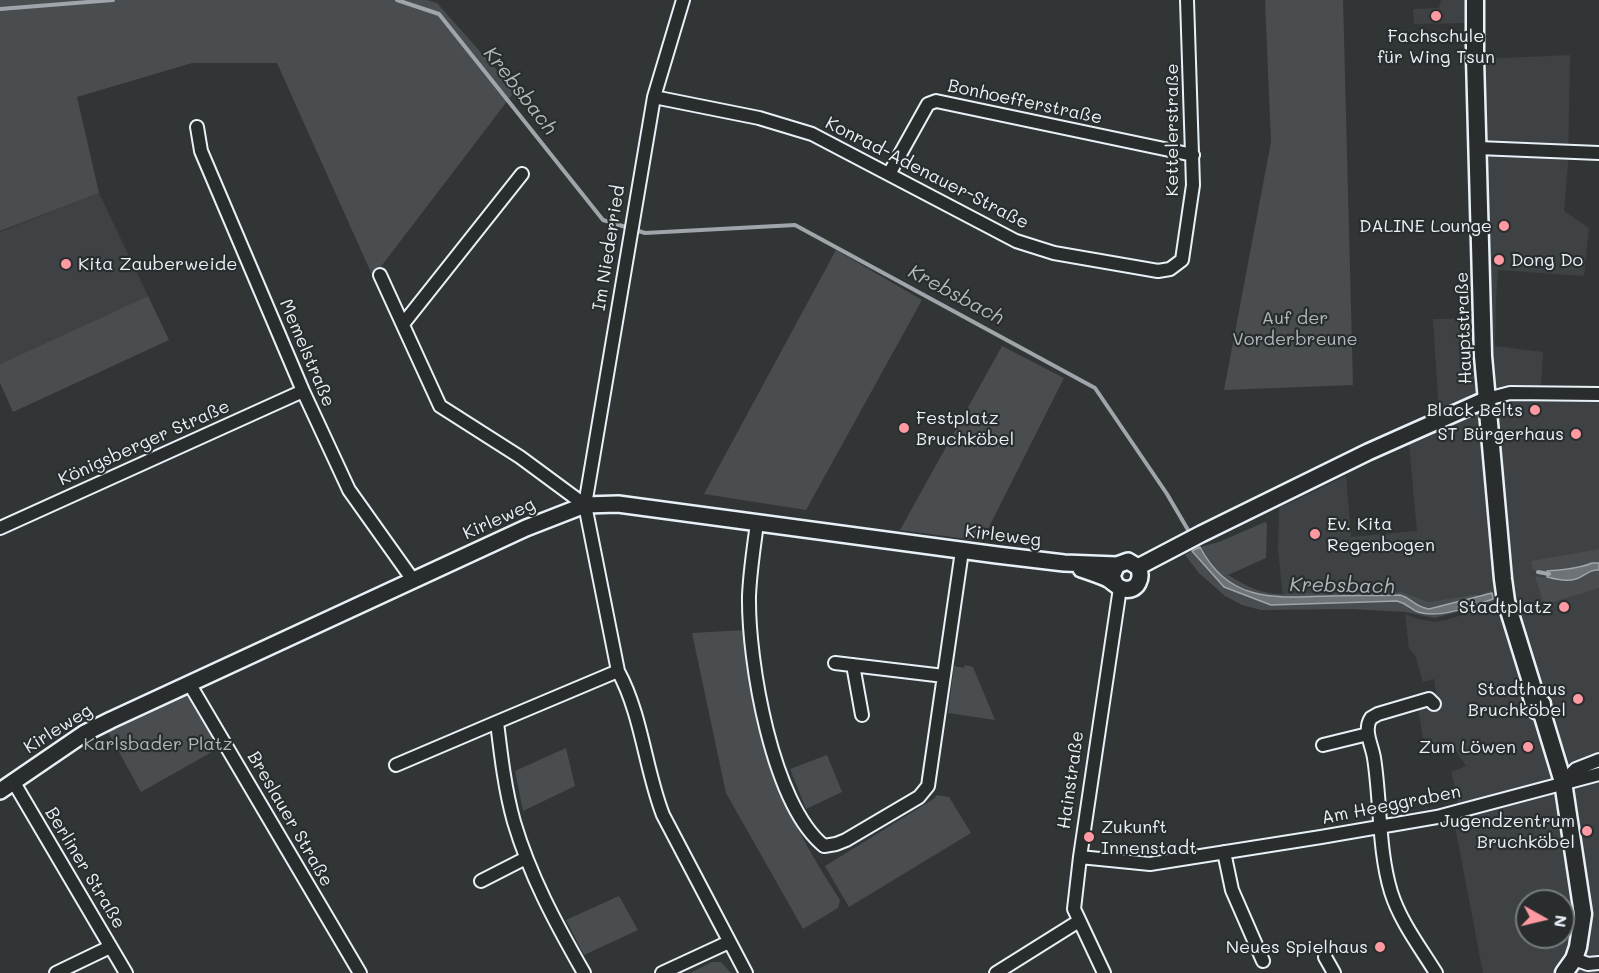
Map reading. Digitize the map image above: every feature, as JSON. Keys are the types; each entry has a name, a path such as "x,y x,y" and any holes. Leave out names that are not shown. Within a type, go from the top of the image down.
{"main road":[{"name":"Hauptstraße","path":"1475,0 1474,58 1483,356 1503,579 1506,598 1533,685 1538,688 1543,707 1542,713 1563,782 1582,914 1574,959 1564,973"}],"street":[{"name":"Im Niederried","path":"585,505 654,97 683,0"},
{"name":"Kettelerstraße","path":"1182,260 1193,185 1187,0"},
{"name":"Konrad-Adenauer-Straße","path":"654,97 759,118 812,134 1016,241 1054,253 1158,272 1170,269 1182,260"},
{"name":"Bonhoefferstraße","path":"890,174 928,104 936,101 1193,155"},
{"name":"Memelstraße","path":"197,127 201,151 303,391 349,490 413,580"},
{"path":"1478,148 1599,153"},
{"path":"403,324 522,174"},
{"path":"380,275 440,406 520,458 585,505 618,671 627,689 656,797 663,815 746,973"},
{"name":"Königsberger Straße","path":"0,528 303,391"},
{"path":"1138,567 1368,452 1487,399 1510,393 1599,394"},
{"name":"Kirleweg","path":"0,791 85,733 526,528 585,505 618,504 1064,563 1117,565"},
{"path":"757,523 749,596 760,701 772,750 798,813 814,837 824,846 836,844 857,834 919,797 928,786 962,550"},
{"path":"1128,561 1138,567 1141,577 1136,586 1131,589 1118,585 1113,570 1117,565 1128,561"},
{"name":"Kirleweg","path":"1064,563 1118,585"},
{"name":"Hainstraße","path":"1104,973 1074,909 1118,585"},
{"path":"835,663 944,676"},
{"path":"853,665 862,715"},
{"path":"396,765 618,671"},
{"name":"Breslauer Straße","path":"189,683 360,973"},
{"path":"1434,704 1429,699 1378,714 1368,722 1368,734 1376,769 1388,880 1395,902 1408,929 1436,973"},
{"path":"497,722 502,768 526,858 546,905 584,973"},
{"path":"1323,745 1368,734"},
{"path":"1563,782 1576,769 1599,760"},
{"path":"1563,782 1599,774"},
{"name":"Berliner Straße","path":"13,781 126,973"},
{"name":"Am Heeggraben","path":"1080,857 1150,864 1437,817 1563,782"},
{"path":"1224,852 1232,890 1263,962"},
{"path":"481,881 526,858"},
{"path":"996,973 1079,921"},
{"path":"662,973 729,942"},
{"path":"56,973 110,947"},
{"path":"1325,957 1334,973"},
{"path":"1574,959 1588,964 1599,963"}],"shaded area":[{"name":"Fachschule für Wing Tsun","path":"1441,0 1468,0 1468,23 1414,24 1413,9 1439,8"},
{"path":"1570,55 1568,163 1564,211 1589,228 1584,276 1498,270 1495,346 1543,352 1541,386 1571,396 1599,399 1599,970 1597,973 1483,973 1454,821 1458,799 1451,772 1466,766 1450,742 1424,746 1418,707 1438,703 1434,679 1423,682 1415,655 1409,649 1405,614 1435,622 1449,619 1495,605 1491,591 1477,596 1477,594 1429,602 1402,592 1283,595 1278,551 1279,508 1346,476 1351,537 1417,531 1409,445 1440,428 1433,319 1487,318 1482,59"},
{"name":"Kita Zauberweide","path":"99,193 148,296 0,364 0,232"},
{"path":"1200,547 1225,579 1239,588 1255,593 1291,597 1400,595 1429,609 1492,593 1493,599 1456,611 1436,614 1418,612 1397,601 1271,605 1224,587 1192,551"},
{"path":"1599,563 1599,570 1576,579 1547,577 1547,571 1576,568"}],"green space":[{"path":"0,0 427,0 437,3 515,91 373,277 277,63 192,63 77,97 99,193 0,231"},
{"name":"Auf der Vorderbreune","path":"1265,0 1343,0 1353,385 1224,390 1271,142"},
{"path":"836,250 922,300 806,510 704,494"},
{"path":"148,296 169,340 13,412 0,383 0,364"},
{"path":"1002,346 1064,378 982,541 900,530"},
{"path":"1265,522 1267,524 1266,558 1228,575 1262,592 1279,594 1402,592 1429,602 1477,594 1478,596 1491,590 1492,593 1429,609 1400,595 1291,597 1272,596 1239,588 1225,579 1200,547 1219,542"},
{"path":"1599,549 1599,563 1582,568 1533,570 1531,561"},
{"path":"1192,551 1224,587 1242,594 1296,603 1398,601 1434,614 1493,599 1494,602 1435,618 1405,612 1350,609 1261,610 1242,605 1225,596 1199,573 1185,555"},
{"path":"1593,569 1599,570 1599,588 1544,605 1535,576 1564,581 1578,578"},
{"path":"745,630 756,707 773,771 798,828 840,900 838,908 803,929 726,793 692,633"},
{"path":"965,665 973,667 995,720 948,713 954,666 964,668"},
{"name":"Karlsbader Platz","path":"189,692 219,748 141,792 107,730"},
{"path":"566,748 575,786 523,811 515,771"},
{"path":"827,755 842,792 806,809 790,769"},
{"path":"936,795 949,797 971,833 849,907 825,866 935,798"},
{"path":"619,896 638,930 584,955 566,920"},
{"path":"712,962 721,962 731,973 690,973"}],"waterway":[{"name":"Krebsbach","path":"0,9 113,0"},
{"name":"Krebsbach","path":"397,0 439,14 603,220 645,233 795,225 1095,388 1167,494 1191,535"},
{"name":"Krebsbach","path":"1538,572 1549,574"}],"place":[{"name":"Fachschule für Wing Tsun","path":"1436,16"},
{"name":"DALINE Lounge","path":"1504,226"},
{"name":"Dong Do","path":"1499,260"},
{"name":"Kita Zauberweide","path":"66,264"},
{"name":"Black Belts","path":"1535,410"},
{"name":"Festplatz Bruchköbel","path":"904,428"},
{"name":"ST Bürgerhaus","path":"1576,434"},
{"name":"Ev. Kita Regenbogen","path":"1315,534"},
{"name":"Stadtplatz","path":"1564,607"},
{"name":"Stadthaus Bruchköbel","path":"1578,699"},
{"name":"Zum Löwen","path":"1528,747"},
{"name":"Jugendzentrum Bruchköbel","path":"1587,831"},
{"name":"Zukunft Innenstadt","path":"1089,837"},
{"name":"Neues Spielhaus","path":"1380,947"}]}
